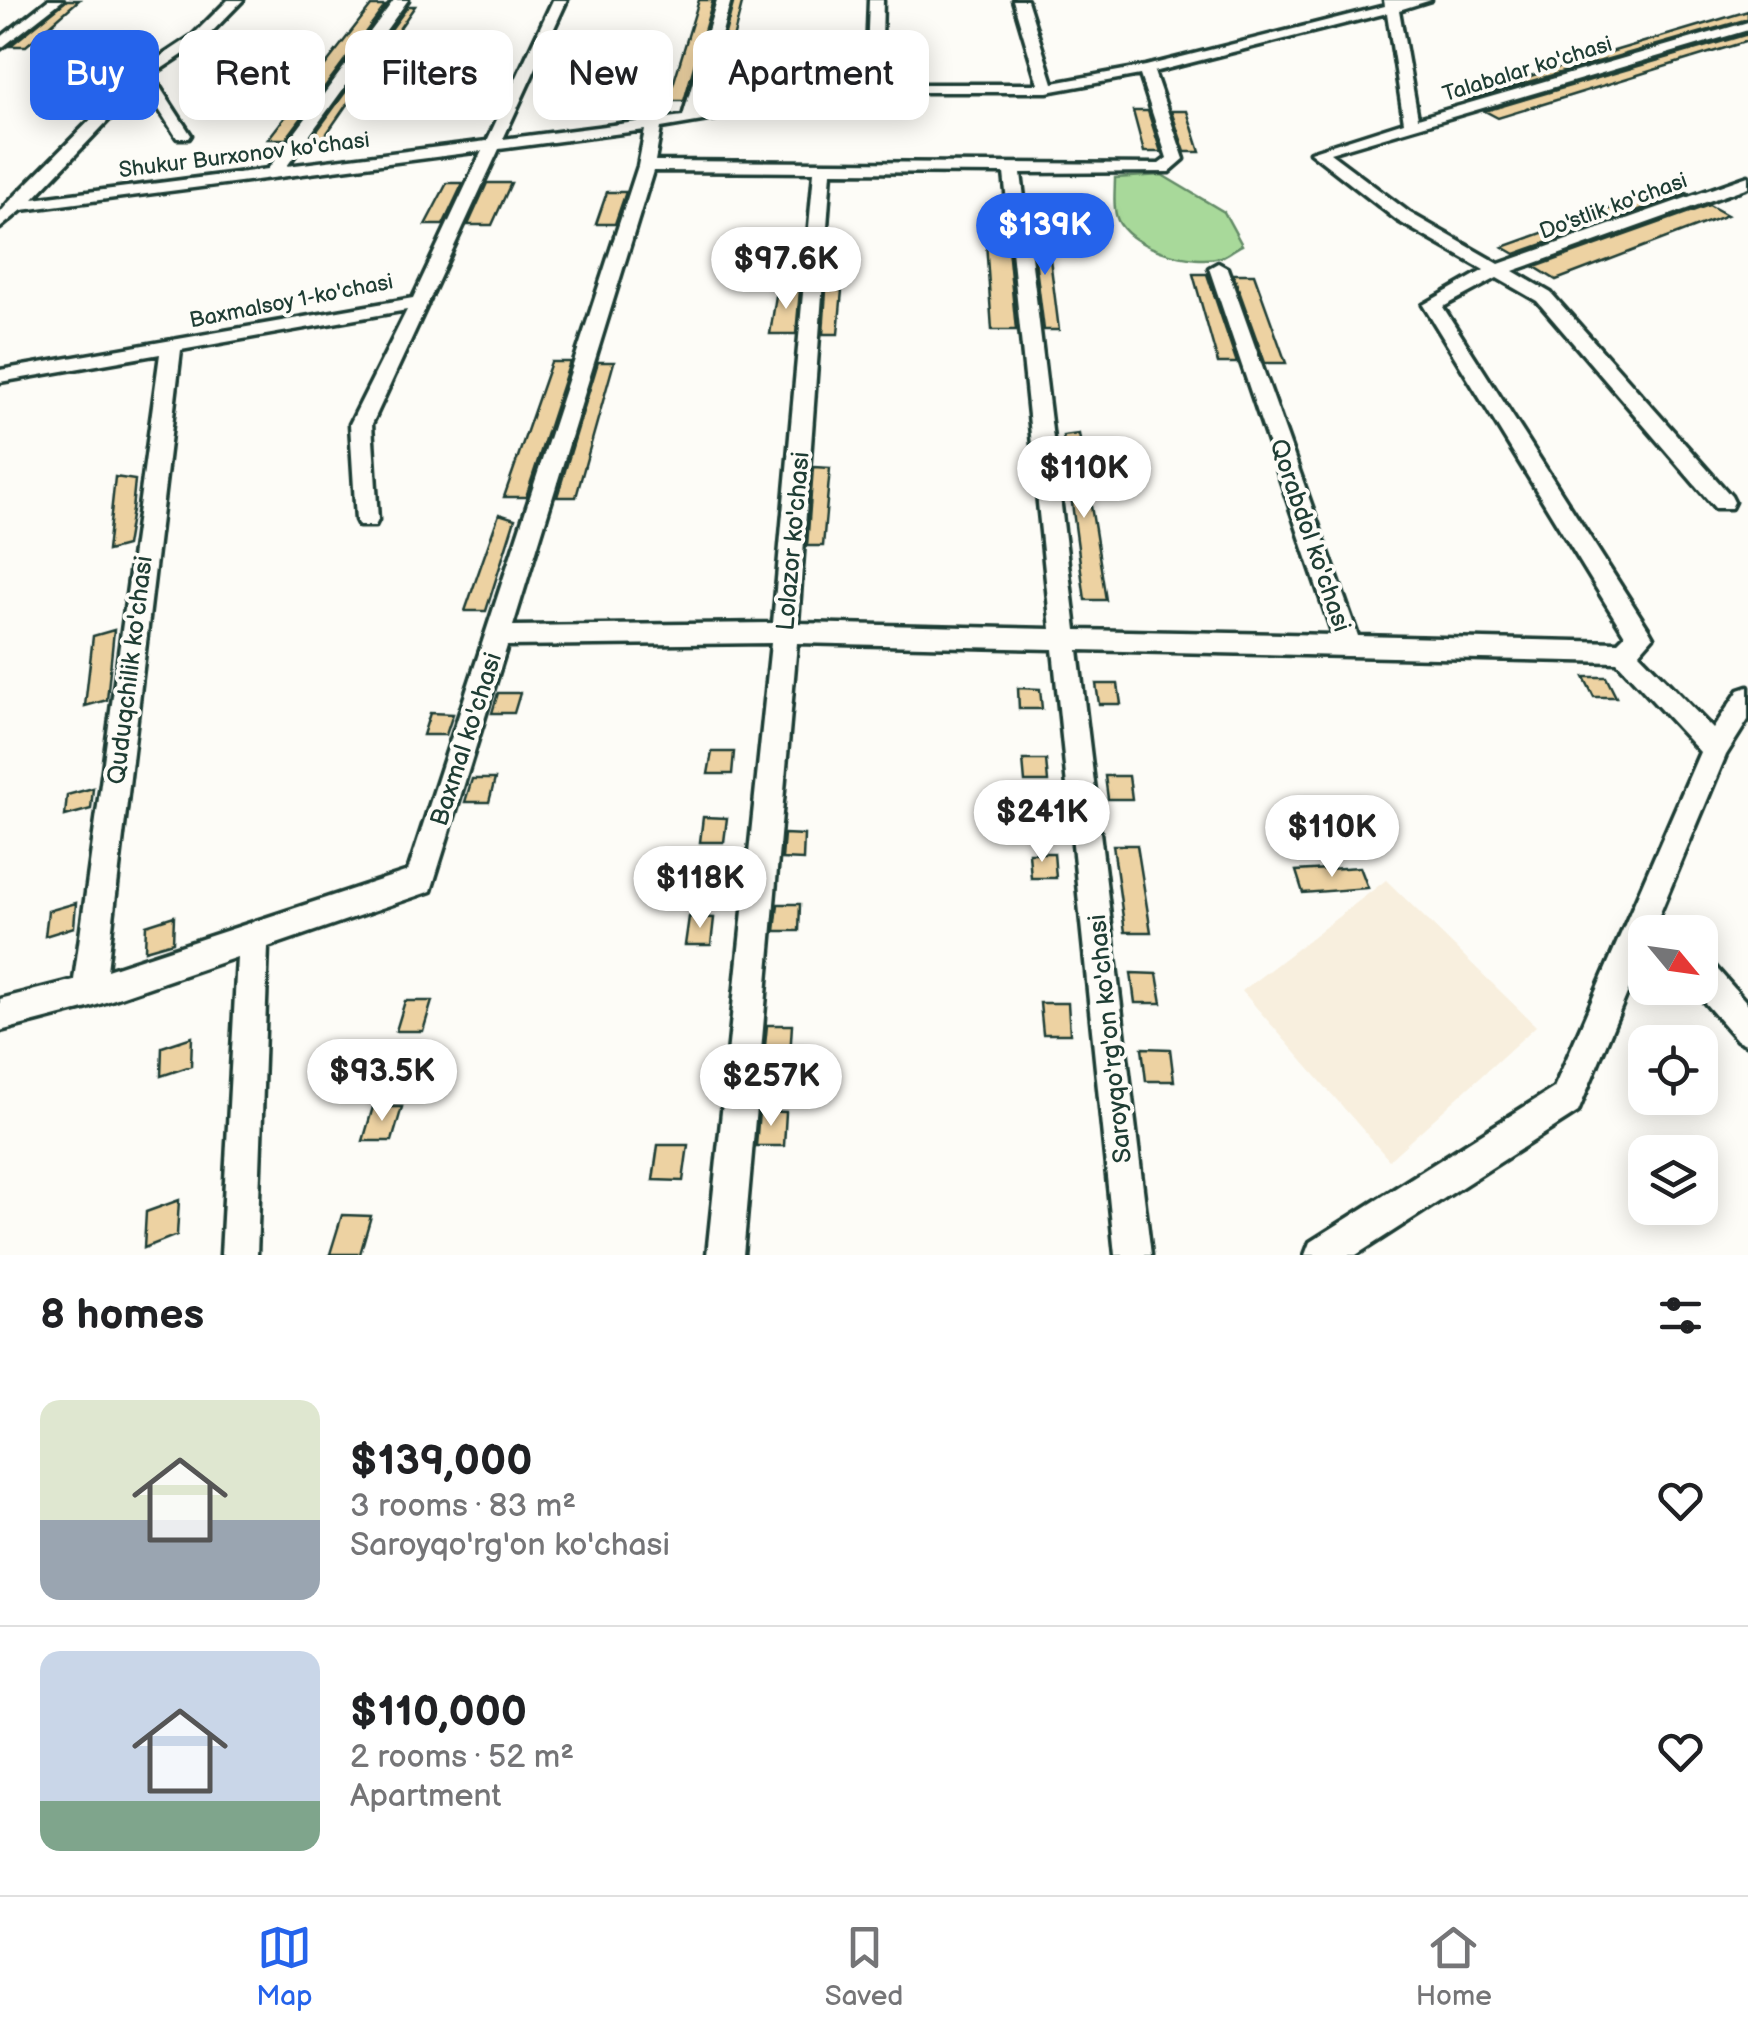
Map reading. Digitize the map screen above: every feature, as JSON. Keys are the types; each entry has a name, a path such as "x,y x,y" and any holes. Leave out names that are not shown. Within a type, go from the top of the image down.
{"street":[{"path":"0,45 56,0"},
{"path":"159,64 197,39 236,0"},
{"path":"272,174 400,0"},
{"name":"Baxmalsoy 1-ko'chasi","path":"0,376 420,302 560,0"},
{"path":"690,120 724,0"},
{"path":"875,30 876,0"},
{"path":"1020,0 1047,88"},
{"name":"Shukur Burxonov ko'chasi","path":"929,88 1047,88 1146,70 1391,4 1424,0"},
{"path":"1391,4 1412,126"},
{"name":"Talabalar ko'chasi","path":"1494,272 1404,217 1318,152 1748,26"},
{"path":"646,166 1163,168 1176,160 1146,70"},
{"path":"159,97 184,135"},
{"name":"Shukur Burxonov ko'chasi","path":"15,206 693,119"},
{"path":"0,222 99,120"},
{"name":"Baxmal ko'chasi","path":"253,938 420,881 646,166 654,125"},
{"name":"Lolazor ko'chasi","path":"725,1255 785,633 822,166"},
{"name":"Saroyqo'rg'on ko'chasi","path":"1012,167 1133,1255"},
{"name":"Do'stlik ko'chasi","path":"1623,652 1640,637 1432,305 1494,272 1748,181"},
{"name":"Qorabdol ko'chasi","path":"1218,268 1348,643 1623,652"},
{"path":"1494,272 1544,298 1723,502"},
{"path":"367,520 362,424 420,302"},
{"name":"Quduqchilik ko'chasi","path":"88,992 170,348"},
{"path":"498,636 785,633 1066,641 1348,643"},
{"path":"1623,652 1715,749"},
{"path":"1658,915 1715,749 1748,698"},
{"path":"0,1015 88,992 253,938 239,1255"},
{"path":"1323,1255 1566,1100 1628,977"},
{"path":"1718,994 1748,1029"}],"shaded area":[{"path":"1386,880 1536,1026 1389,1160 1242,991"}],"green space":[{"path":"1162,175 1224,212 1242,245 1221,257 1195,259 1152,248 1128,233 1116,214 1115,178"}],"building":[{"path":"67,0 79,0 44,30 30,30 30,43 26,46 10,46"},
{"path":"699,0 713,0 704,30 693,30 693,70 684,101 673,101 673,85"},
{"path":"734,0 743,0 735,30 726,30"},
{"path":"371,6 385,6 367,30 352,30"},
{"path":"408,6 415,6 398,30 390,30"},
{"path":"1748,11 1748,19 1465,100 1460,97"},
{"path":"1748,34 1748,41 1498,118 1485,111"},
{"path":"345,40 345,60 325,87 325,65"},
{"path":"345,92 345,107 323,139 311,139"},
{"path":"1133,111 1148,111 1161,152 1144,152"},
{"path":"1171,111 1187,111 1200,152 1185,152"},
{"path":"283,120 300,120 286,139 268,139"},
{"path":"447,183 463,183 443,225 425,225"},
{"path":"487,183 511,183 492,225 468,225"},
{"path":"1673,186 1687,193 1515,254 1503,247"},
{"path":"607,192 626,192 615,224 596,224"},
{"path":"1709,205 1727,215 1556,280 1535,267"},
{"path":"985,227 1006,227 1016,330 992,330"},
{"path":"1031,227 1046,227 1059,330 1044,330"},
{"path":"1193,274 1207,274 1237,363 1218,363"},
{"path":"1233,274 1254,274 1286,363 1265,363"},
{"path":"777,289 800,290 796,334 770,334"},
{"path":"826,290 842,290 838,334 823,334"},
{"path":"551,362 570,362 526,497 504,497"},
{"path":"598,362 614,362 576,497 557,497"},
{"path":"1079,434 1106,600 1085,600 1063,436"},
{"path":"813,467 830,468 823,546 807,546"},
{"path":"115,477 135,480 132,510 126,546 107,551"},
{"path":"499,514 515,519 486,611 465,611"},
{"path":"114,630 107,700 85,706 93,636"},
{"path":"1584,677 1606,677 1616,697 1594,697"},
{"path":"1096,684 1118,684 1121,704 1099,704"},
{"path":"1018,688 1040,689 1042,709 1019,709"},
{"path":"498,693 520,693 514,713 492,713"},
{"path":"430,713 453,714 446,735 423,735"},
{"path":"712,752 734,752 732,774 708,774"},
{"path":"1023,760 1046,760 1048,782 1025,782"},
{"path":"1105,776 1129,776 1132,799 1108,799"},
{"path":"472,779 495,779 489,802 465,802"},
{"path":"93,788 91,809 65,816 67,795"},
{"path":"703,817 727,818 724,842 700,842"},
{"path":"784,834 804,835 803,860 782,859"},
{"path":"1113,845 1137,845 1151,932 1125,932"},
{"path":"1029,853 1054,853 1056,878 1031,878"},
{"path":"1360,867 1368,888 1303,893 1296,871"},
{"path":"76,903 74,927 45,936 48,911"},
{"path":"778,904 800,904 799,931 775,931"},
{"path":"174,916 173,942 145,950 146,925"},
{"path":"689,917 714,918 711,945 685,945"},
{"path":"1131,973 1157,974 1162,1003 1135,1003"},
{"path":"405,1001 432,1001 423,1031 396,1031"},
{"path":"1040,1003 1068,1003 1070,1034 1043,1034"},
{"path":"767,1025 792,1025 790,1056 764,1056"},
{"path":"192,1037 191,1066 161,1076 162,1047"},
{"path":"1142,1048 1170,1049 1174,1081 1146,1081"},
{"path":"373,1107 402,1107 392,1141 363,1141"},
{"path":"759,1111 786,1112 784,1146 756,1146"},
{"path":"658,1145 688,1145 683,1181 653,1180"},
{"path":"179,1200 177,1235 144,1248 146,1212"},
{"path":"342,1215 371,1216 360,1254 330,1254"}]}
